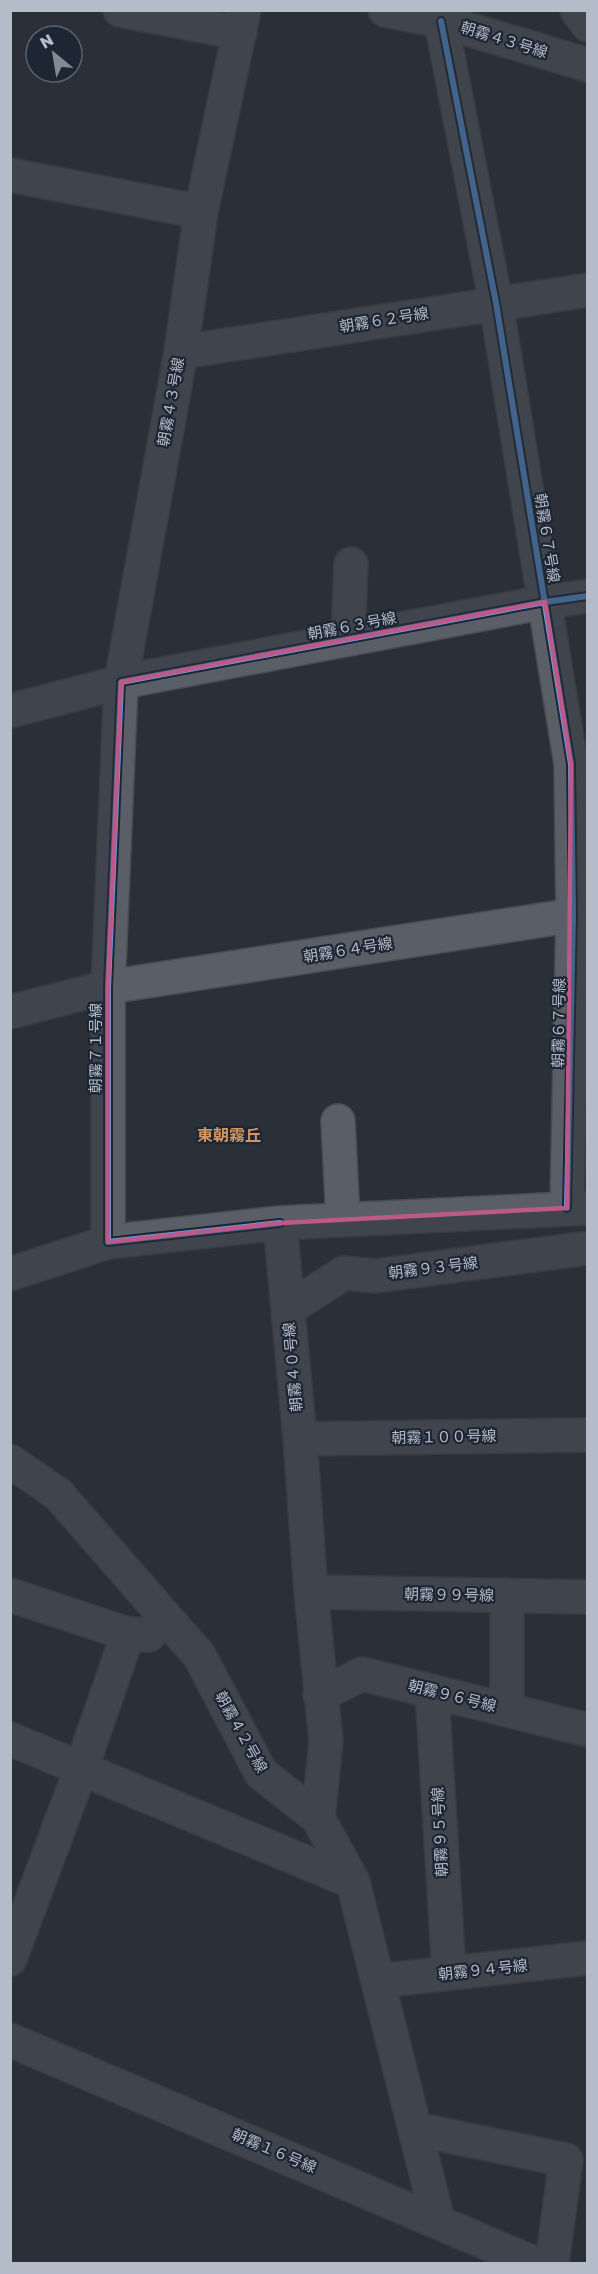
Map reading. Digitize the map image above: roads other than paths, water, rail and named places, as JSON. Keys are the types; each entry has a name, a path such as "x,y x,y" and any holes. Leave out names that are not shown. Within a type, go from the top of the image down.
{"street":[{"path":"120,10 242,22"},
{"name":"朝霧４３号線","path":"385,10 441,21 588,65"},
{"path":"577,10 588,25"},
{"name":"朝霧６７号線","path":"441,21 496,303 571,764 580,914 577,1208"},
{"name":"朝霧４３号線","path":"121,682 181,352 201,212 242,22"},
{"path":"10,175 201,212"},
{"name":"朝霧６２号線","path":"181,352 588,290"},
{"path":"348,639 351,564"},
{"name":"朝霧６３号線","path":"121,682 545,602 588,596"},
{"path":"10,711 121,682"},
{"name":"朝霧７１号線","path":"108,1242 108,987 121,682"},
{"name":"朝霧６４号線","path":"10,1012 108,987 580,914"},
{"path":"338,1121 343,1220"},
{"path":"10,1274 108,1242 280,1223 577,1208"},
{"name":"朝霧４０号線","path":"280,1223 320,1695 326,1741 318,1818"},
{"name":"朝霧９３号線","path":"288,1309 344,1273 375,1276 588,1248"},
{"name":"朝霧１００号線","path":"300,1439 588,1435"},
{"name":"朝霧４２号線","path":"10,1461 57,1494 199,1655 261,1773 318,1818 353,1882 438,2221"},
{"name":"朝霧９９号線","path":"311,1592 588,1597"},
{"path":"10,1595 128,1634 182,1636"},
{"path":"507,1595 507,1710"},
{"path":"10,1959 81,1769 128,1634"},
{"name":"朝霧９６号線","path":"320,1695 362,1674 588,1730"},
{"name":"朝霧９５号線","path":"432,1691 449,1973"},
{"path":"10,1739 353,1882"},
{"name":"朝霧９４号線","path":"378,1981 588,1958"},
{"name":"朝霧１６号線","path":"10,2040 536,2264"},
{"path":"415,2128 566,2160 552,2264"}],"district":[{"name":"東朝霧丘","path":"229,1135"}]}
